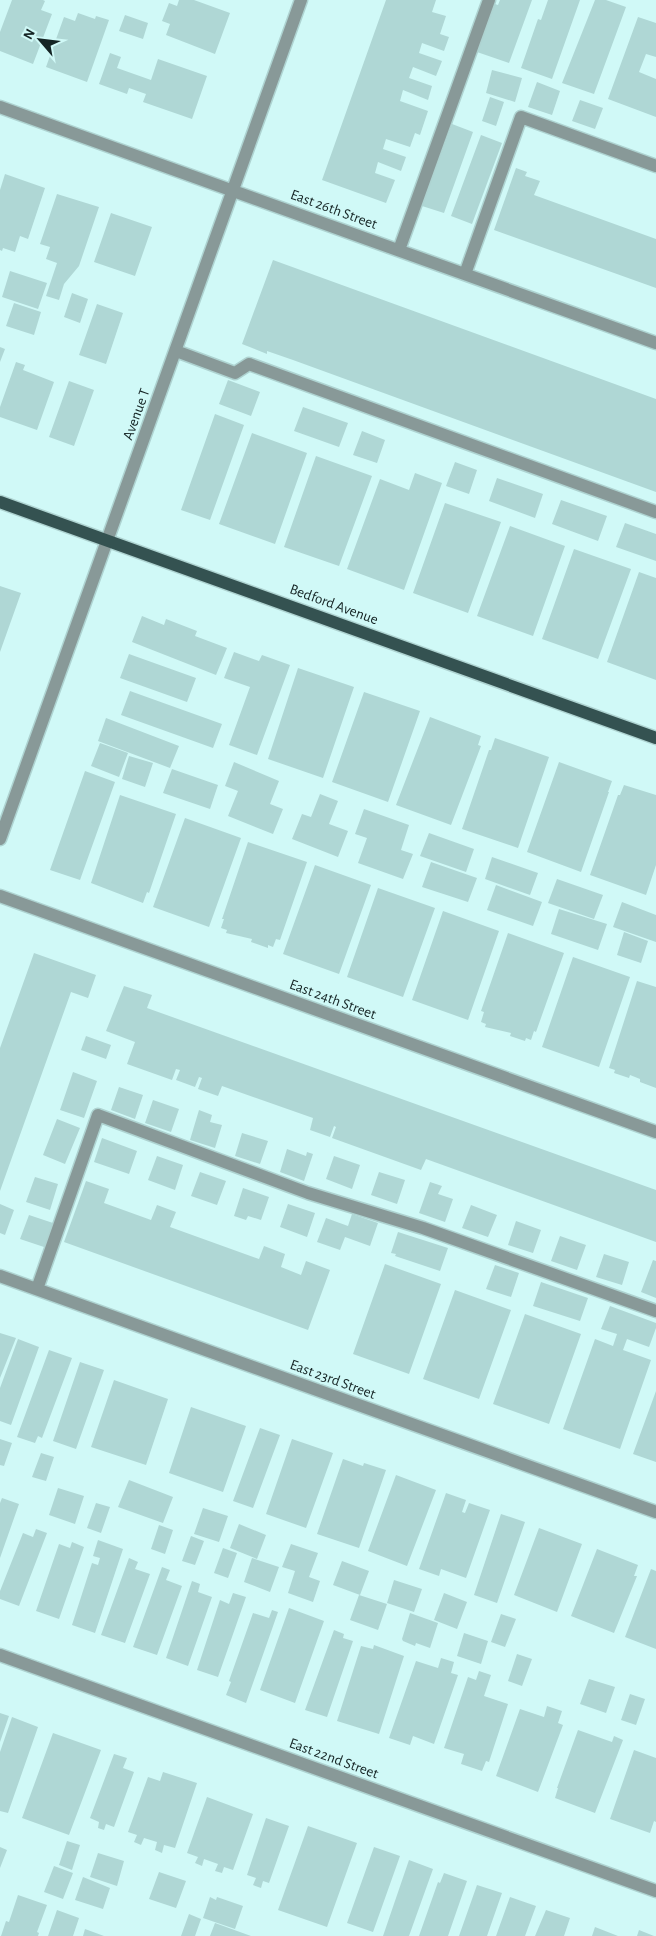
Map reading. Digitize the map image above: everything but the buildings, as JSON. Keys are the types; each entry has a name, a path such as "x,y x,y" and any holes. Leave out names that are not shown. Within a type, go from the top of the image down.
{"main road":[{"name":"Bedford Avenue","path":"0,502 656,738"}],"street":[{"name":"Avenue T","path":"0,838 301,0"},
{"path":"399,250 489,0"},
{"name":"East 26th Street","path":"0,107 656,343"},
{"path":"465,274 521,118 656,166"},
{"path":"176,351 235,373 249,364 656,512"},
{"name":"East 24th Street","path":"0,896 656,1132"},
{"path":"37,1289 98,1115 308,1193 423,1228 656,1311"},
{"name":"East 23rd Street","path":"0,1276 656,1512"},
{"name":"East 22nd Street","path":"0,1655 656,1891"}]}
